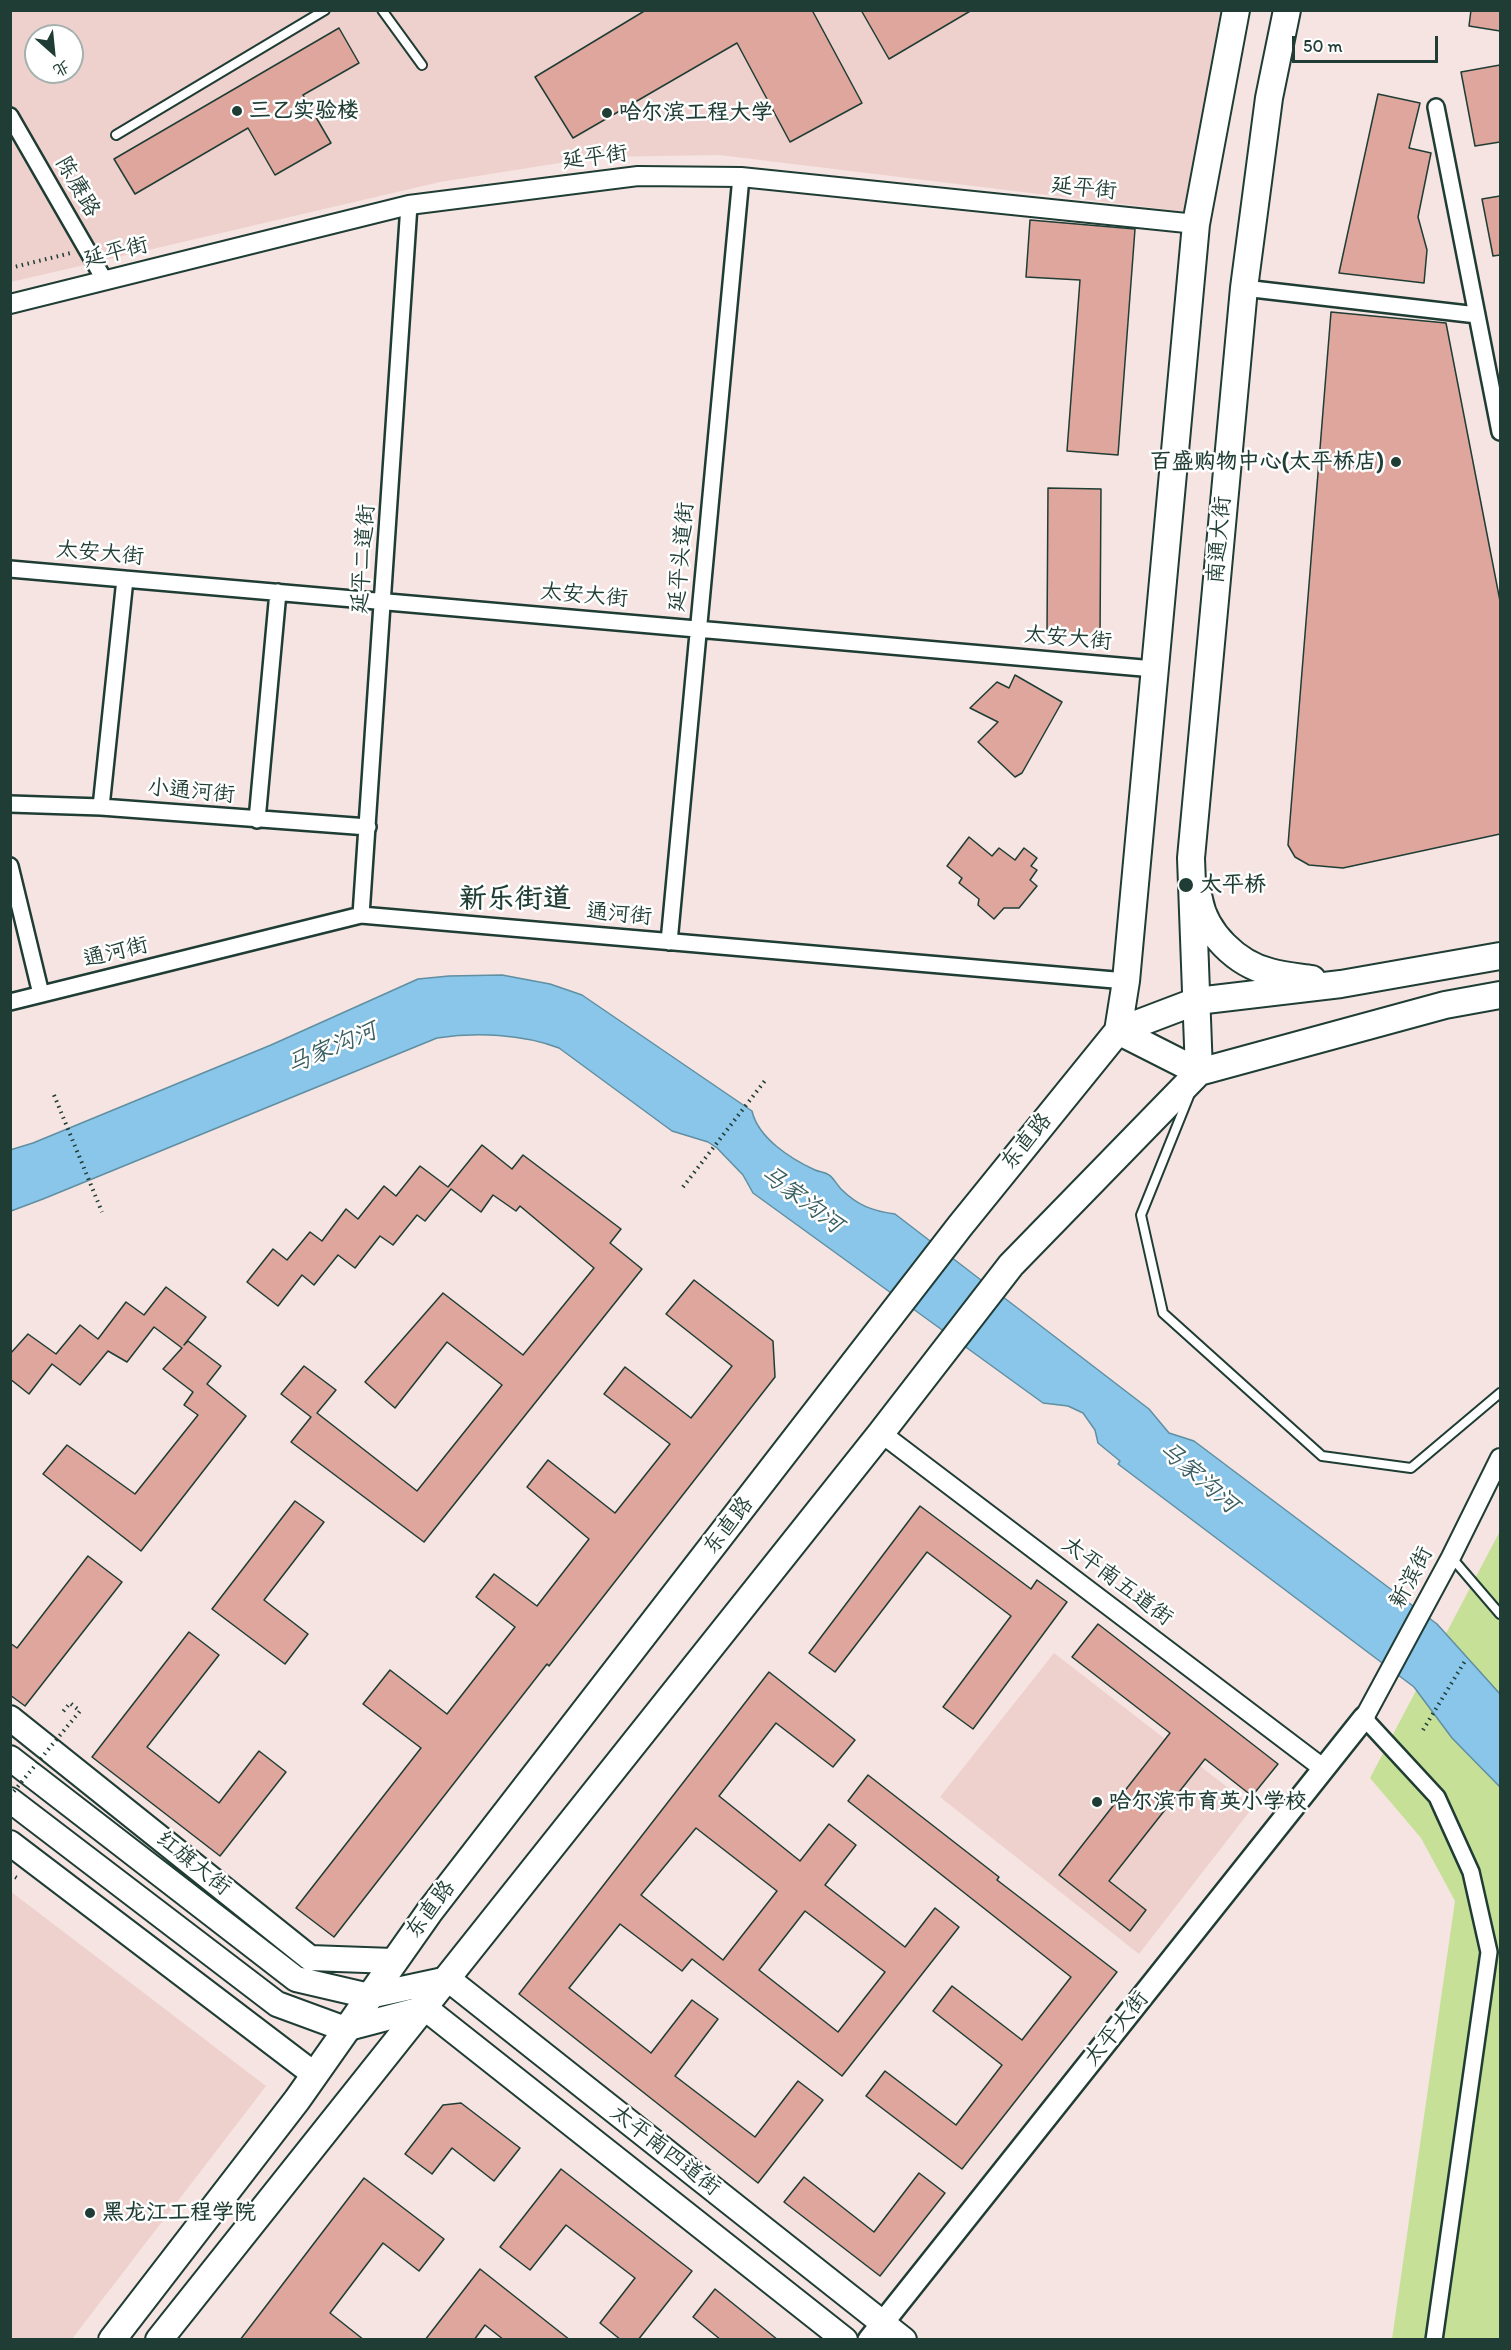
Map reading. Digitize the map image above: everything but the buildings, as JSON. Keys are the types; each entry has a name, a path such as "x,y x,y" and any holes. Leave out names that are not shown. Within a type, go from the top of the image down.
{"highway":[{"path":"1118,1031 1126,981 1196,224 1236,10"},
{"name":"南通大街","path":"1199,1072 1191,858 1244,288 1269,98 1287,10"},
{"path":"1191,858 1201,912 1215,935 1238,957 1268,972 1341,984"},
{"path":"1118,1031 1197,1001 1341,984 1500,956"},
{"path":"159,2340 881,1433 1011,1265 1199,1072 1445,1005 1500,995"},
{"path":"1118,1031 1199,1072"},
{"name":"东直路","path":"112,2340 315,2075 393,1961 960,1226 1118,1031"}],"main road":[{"name":"红旗大街","path":"10,1718 310,1958 393,1961"},
{"name":"太平大街","path":"876,2331 1364,1718"},
{"name":"红旗大街","path":"10,1758 296,1979 369,1996"},
{"path":"10,1800 277,2004 345,2029 425,2008"},
{"path":"10,1843 315,2075"},
{"path":"369,1996 448,1979"},
{"name":"太平南四道街","path":"448,1979 876,2331 904,2340"},
{"name":"太平南四道街","path":"425,2008 845,2340"}],"street":[{"path":"1436,107 1500,432"},
{"name":"陈赓路","path":"10,116 105,281"},
{"name":"延平街","path":"10,304 409,205 638,176 741,177 1196,224"},
{"name":"延平头道街","path":"669,942 741,177"},
{"name":"延平二道街","path":"361,915 409,205"},
{"path":"1244,288 1477,315"},
{"name":"太安大街","path":"10,569 1154,669"},
{"path":"101,807 125,579"},
{"path":"257,820 278,592"},
{"name":"小通河街","path":"10,804 101,807 368,827"},
{"path":"10,866 41,994"},
{"name":"通河街","path":"10,1002 361,915 1126,981"},
{"name":"太平南五道街","path":"881,1433 1324,1769"},
{"name":"新滨街","path":"1364,1718 1451,1557 1500,1458"},
{"path":"1364,1718 1437,1797 1472,1872 1489,1952 1434,2340"}],"lane":[{"path":"116,135 325,10"},
{"path":"382,10 422,65"},
{"path":"1199,1072 1141,1215 1163,1313 1322,1456 1411,1468 1500,1393"},
{"path":"1451,1557 1500,1614"}],"path":[{"path":"10,268 87,249"},
{"path":"683,1187 766,1078"},
{"path":"54,1095 102,1212"},
{"path":"1423,1730 1465,1661"},
{"path":"10,1796 80,1711 70,1703 62,1713"},
{"path":"10,1874 17,1878"}],"shaded area":[{"name":"哈尔滨工程大学","path":"10,11 1220,11 1187,212 719,155 597,157 440,182 11,282"},
{"name":"哈尔滨市育英小学校","path":"1054,1653 1253,1807 1139,1954 940,1797"},
{"name":"黑龙江工程学院","path":"10,1891 266,2086 72,2339 11,2339"}],"green space":[{"path":"1500,1531 1500,2339 1392,2339 1455,1901 1421,1838 1370,1778"}],"water":[{"name":"马家沟河","path":"502,975 550,984 582,995 752,1111 755,1121 768,1139 786,1154 817,1171 826,1173 859,1203 872,1209 895,1214 1149,1409 1169,1433 1194,1441 1437,1624 1500,1694 1500,1787 1452,1738 1414,1687 1118,1464 1120,1461 1098,1443 1095,1430 1083,1413 1068,1406 1043,1403 753,1193 743,1175 717,1148 708,1142 672,1131 559,1048 514,1037 467,1035 437,1038 11,1211 10,1150 33,1143 271,1045 418,979"}],"place":[{"name":"三乙实验楼","path":"237,111"},
{"name":"哈尔滨工程大学","path":"607,113"},
{"name":"百盛购物中心(太平桥店)","path":"1396,462"},
{"name":"太平桥","path":"1186,885"},
{"name":"哈尔滨市育英小学校","path":"1097,1802"},
{"name":"黑龙江工程学院","path":"90,2213"}],"district":[{"name":"新乐街道","path":"515,900"}]}
